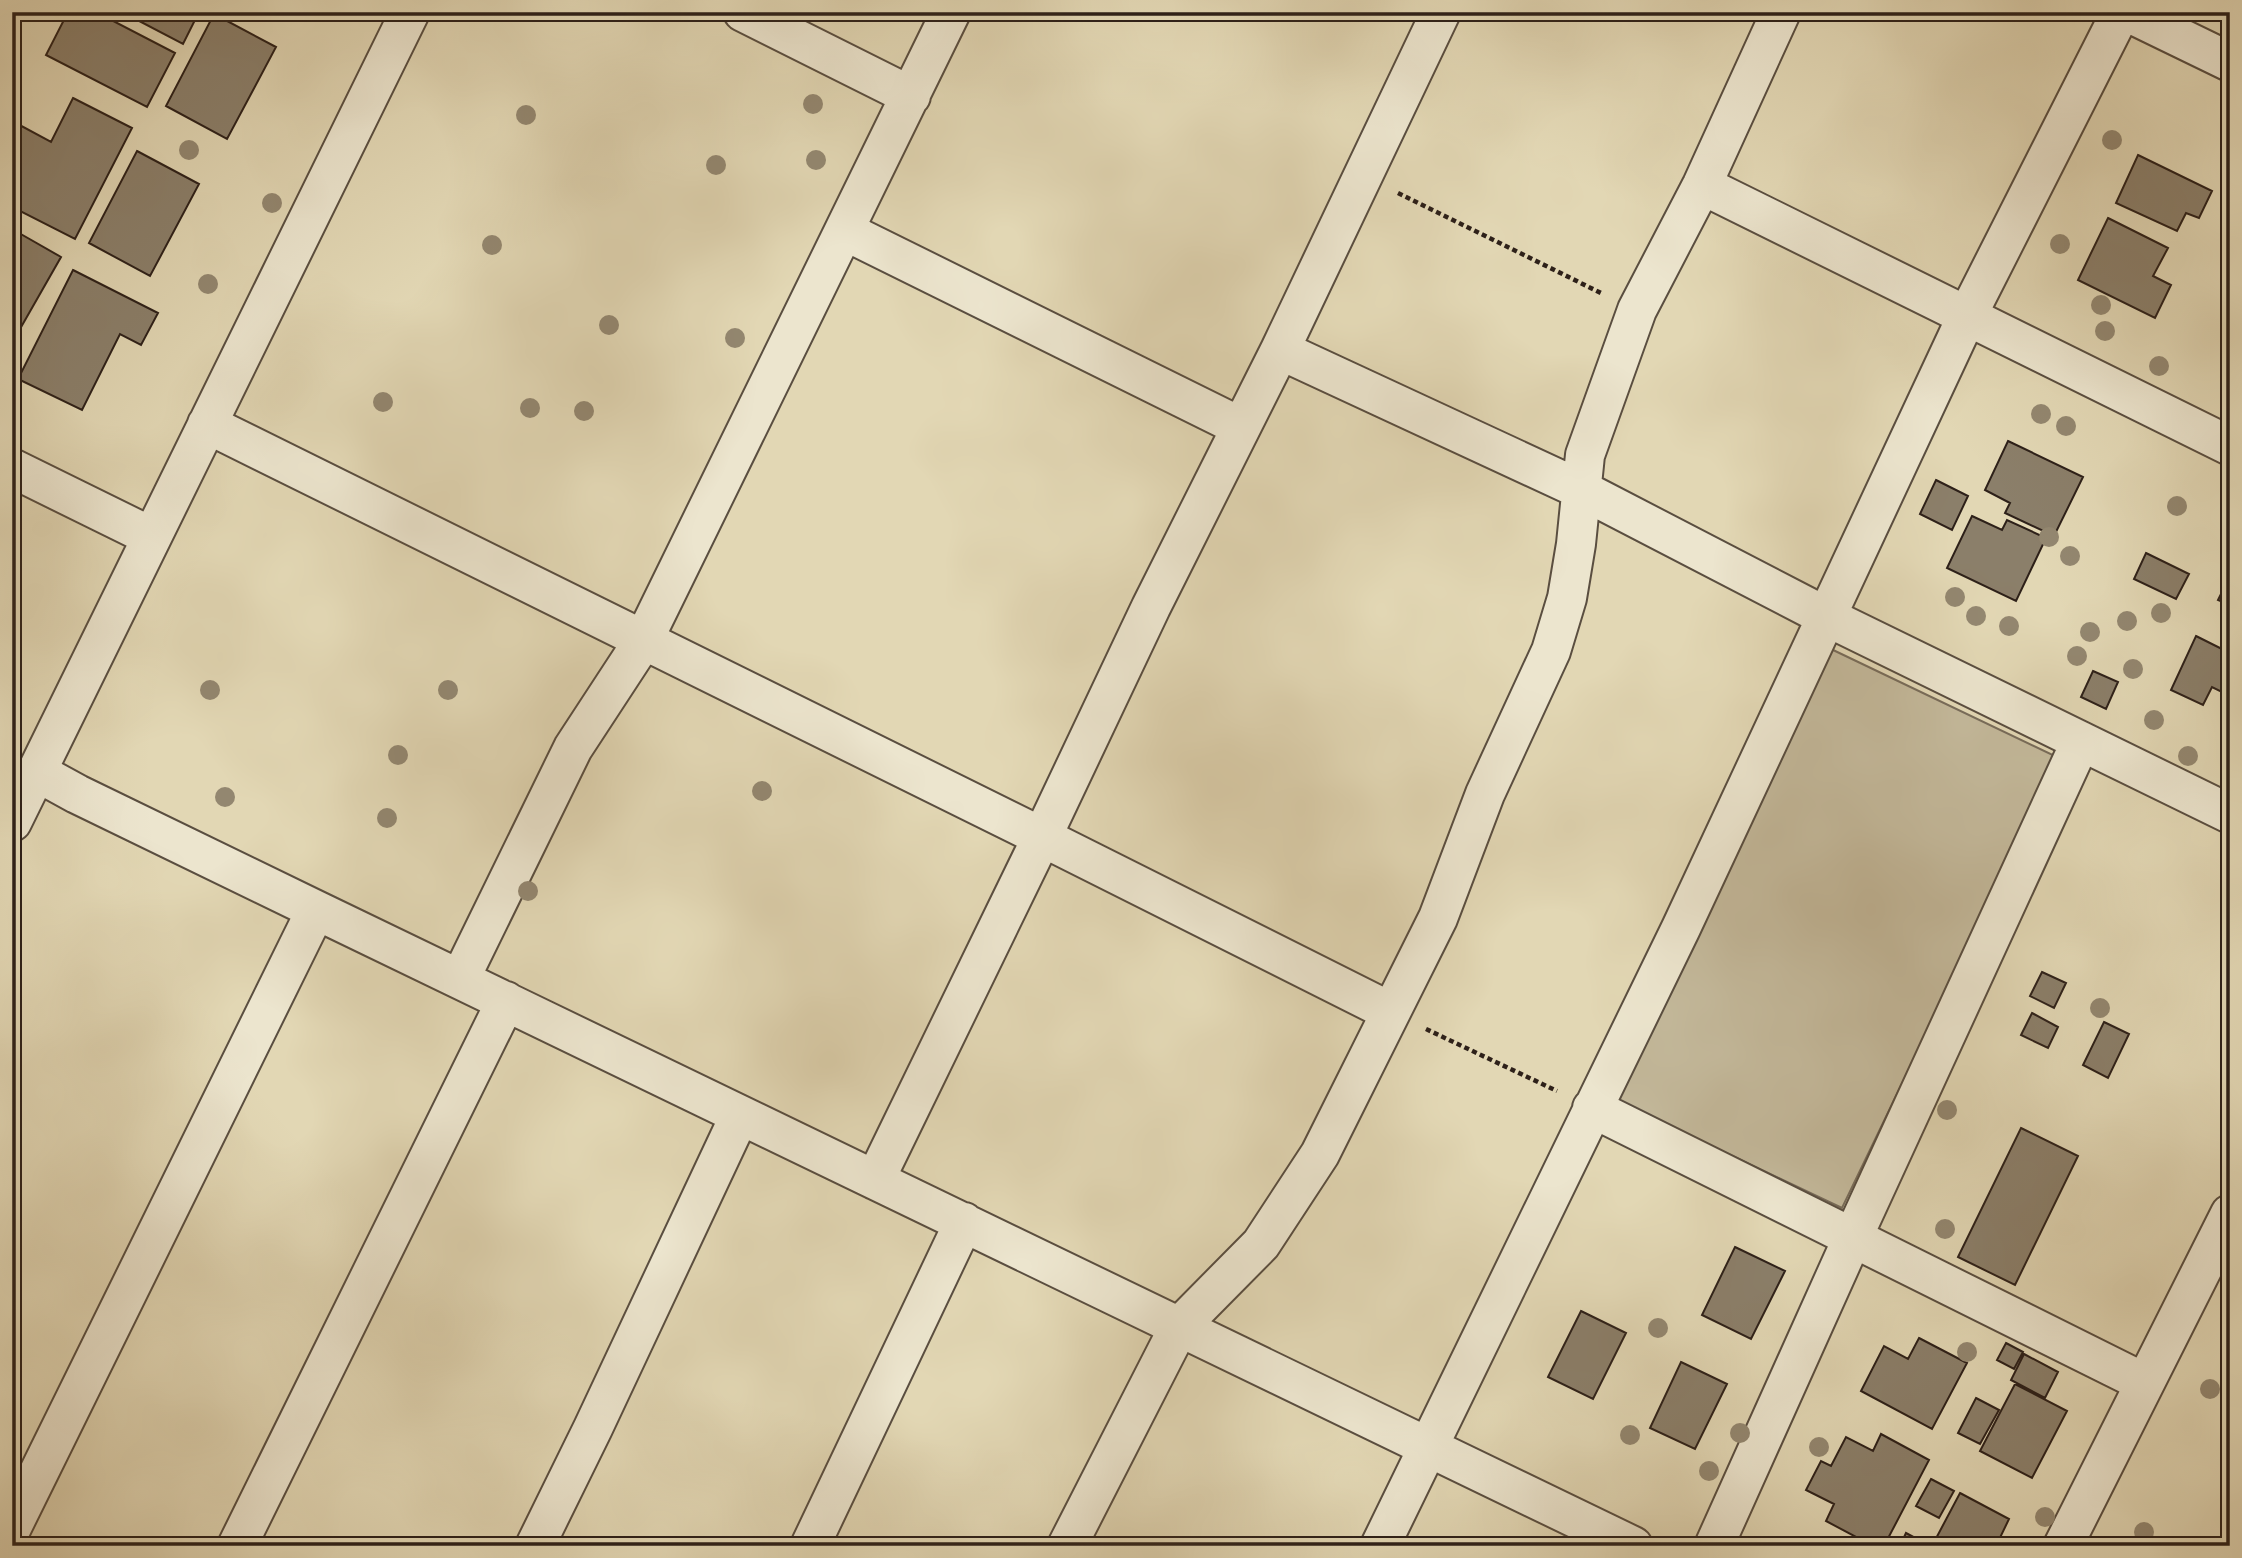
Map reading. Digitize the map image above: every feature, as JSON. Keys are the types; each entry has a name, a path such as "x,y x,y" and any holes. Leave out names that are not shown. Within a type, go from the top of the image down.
{"street":[{"path":"12,822 410,12"},
{"path":"743,12 911,96"},
{"path":"460,979 573,748 643,641 951,12"},
{"path":"876,1180 1150,607 1280,350 1441,12"},
{"path":"1067,1546 1180,1327 1261,1244 1320,1154 1438,918 1485,794 1551,651 1567,598 1576,544 1585,455 1637,310 1702,185 1781,12"},
{"path":"1380,1546 1681,928 1967,316 2121,12"},
{"path":"2127,12 2230,62"},
{"path":"1702,185 2230,446"},
{"path":"845,231 1241,427"},
{"path":"1280,350 1582,491 1825,616 2230,814"},
{"path":"207,424 1391,1012"},
{"path":"12,468 152,537"},
{"path":"1714,1546 2081,741"},
{"path":"37,772 316,910 1633,1546"},
{"path":"12,1527 316,910"},
{"path":"237,1546 506,1001"},
{"path":"1592,1108 2145,1383"},
{"path":"535,1546 740,1115"},
{"path":"2063,1546 2230,1214"},
{"path":"810,1546 964,1222"}],"path":[{"path":"1363,175 1637,310"},
{"path":"1391,1012 1592,1108"}],"shaded area":[{"path":"1831,649 2059,758 1842,1208 1615,1100"}],"building":[{"path":"68,12 96,12 175,53 147,107 46,55"},
{"path":"122,12 199,12 183,44"},
{"path":"214,14 276,47 227,139 166,106"},
{"path":"73,98 132,128 75,239 12,207 14,122 51,142"},
{"path":"137,151 199,184 150,276 89,243"},
{"path":"2138,155 2212,191 2199,218 2186,213 2177,231 2116,203"},
{"path":"2108,218 2168,248 2153,276 2171,285 2155,318 2078,280"},
{"path":"12,229 61,257 12,343"},
{"path":"73,270 158,313 141,345 120,334 82,410 18,379"},
{"path":"2008,441 2083,477 2054,536 2005,513 2010,503 1985,490"},
{"path":"1936,480 1968,496 1952,530 1920,514"},
{"path":"1972,516 2002,530 2007,520 2046,538 2016,601 1947,568"},
{"path":"2146,553 2189,574 2176,599 2134,579"},
{"path":"2230,576 2230,605 2218,600"},
{"path":"2196,636 2228,652 2225,658 2230,660 2230,696 2212,687 2203,705 2171,690"},
{"path":"2093,671 2118,682 2106,709 2081,697"},
{"path":"2042,972 2066,983 2054,1008 2030,996"},
{"path":"2032,1013 2058,1027 2048,1048 2021,1035"},
{"path":"2104,1022 2129,1034 2108,1078 2083,1065"},
{"path":"2021,1128 2078,1156 2015,1285 1958,1257"},
{"path":"1735,1247 1785,1271 1751,1339 1702,1315"},
{"path":"1581,1311 1626,1333 1593,1399 1548,1377"},
{"path":"1919,1338 1967,1363 1932,1429 1861,1391 1884,1346 1908,1359"},
{"path":"2006,1343 2023,1352 2014,1369 1997,1360"},
{"path":"2024,1354 2058,1372 2045,1398 2011,1380"},
{"path":"1681,1362 1727,1384 1695,1449 1650,1428"},
{"path":"2015,1384 2067,1411 2032,1478 1980,1451"},
{"path":"1976,1398 1999,1410 1980,1444 1958,1433"},
{"path":"1881,1434 1929,1460 1884,1546 1873,1546 1826,1521 1834,1504 1806,1490 1821,1461 1831,1466 1846,1437 1873,1451"},
{"path":"1931,1479 1954,1491 1939,1518 1916,1506"},
{"path":"1960,1493 2009,1519 1996,1546 1932,1546"},
{"path":"1906,1533 1930,1546 1900,1546"}]}
